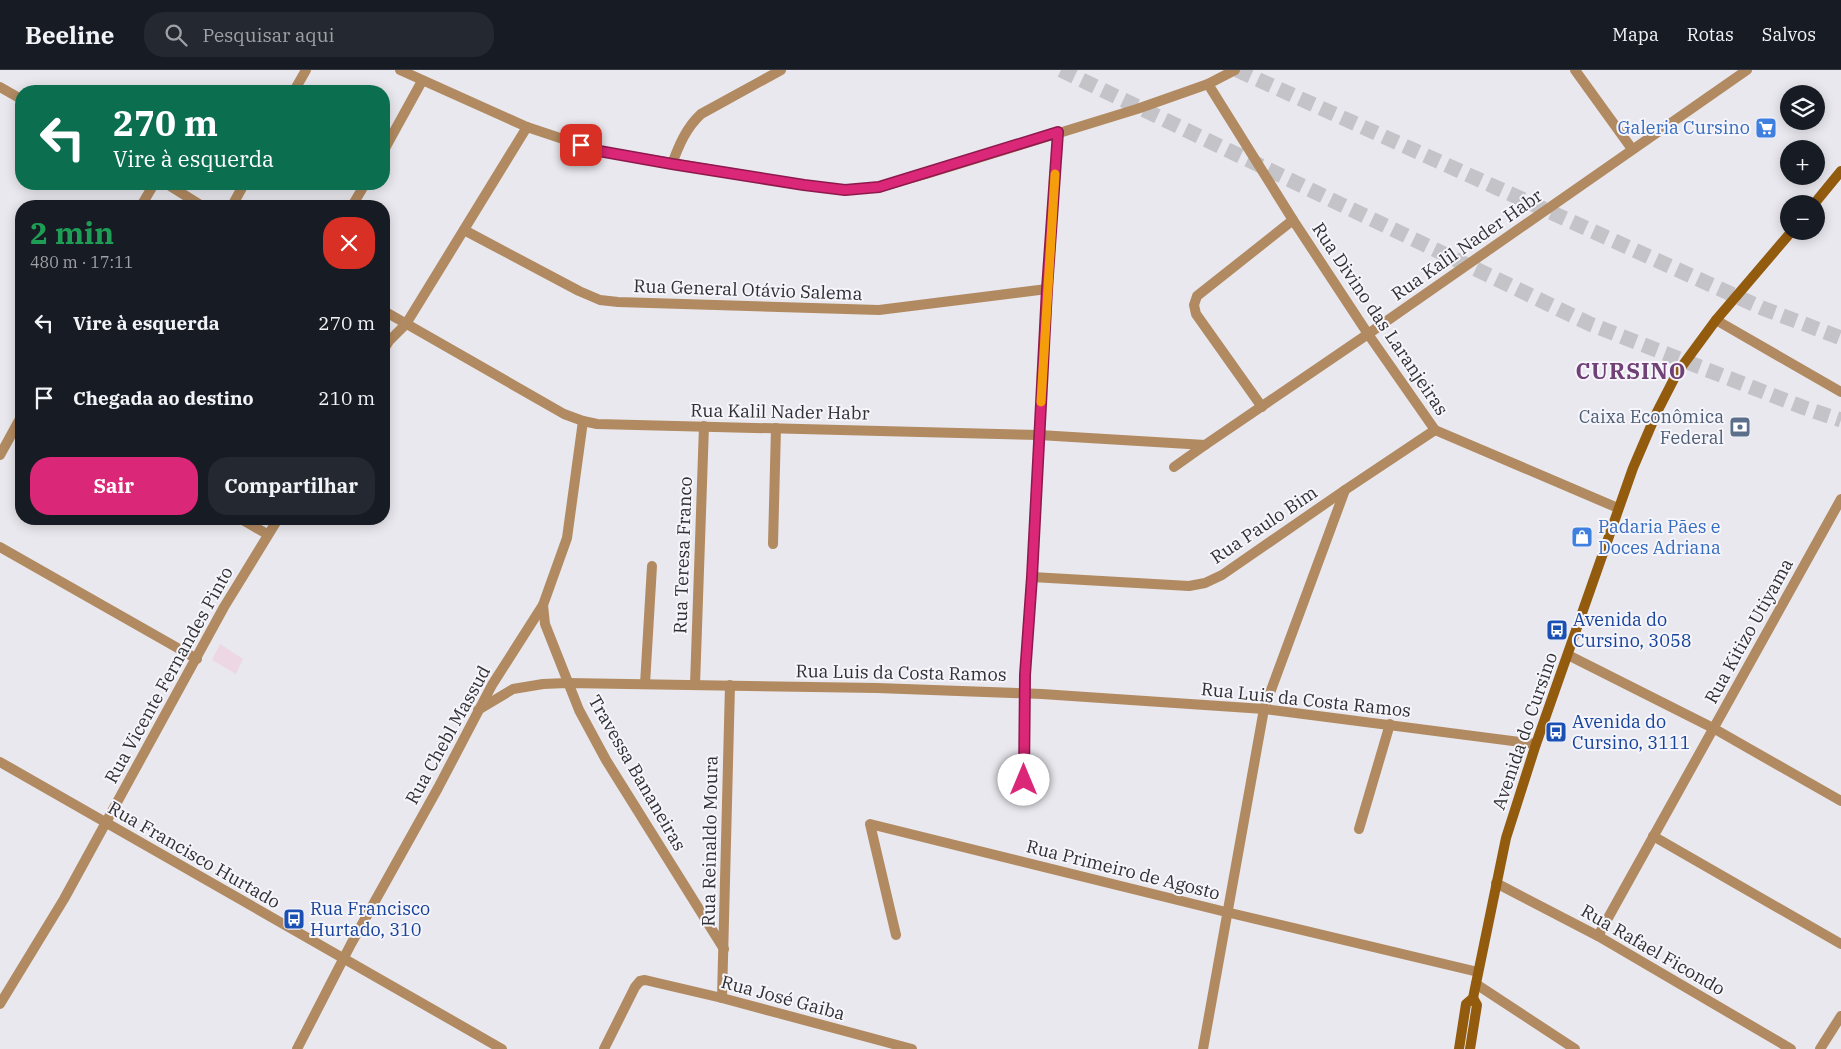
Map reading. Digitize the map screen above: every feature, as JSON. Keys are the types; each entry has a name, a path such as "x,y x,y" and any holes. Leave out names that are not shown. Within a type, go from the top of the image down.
{"main road":[{"path":"1821,195 1841,171"},
{"name":"Avenida do Cursino","path":"1459,1049 1466,1004 1473,998 1506,838 1536,744 1633,468 1677,373 1716,320 1784,240"},
{"name":"Avenida do Cursino","path":"1470,1049 1477,1006 1473,998"}],"street":[{"path":"297,85 306,70"},
{"path":"400,70 526,127 599,151 845,190 866,189 926,174 1137,109 1208,84 1235,70"},
{"path":"672,164 680,143 692,122 701,114 781,70"},
{"path":"1575,70 1632,149"},
{"name":"Rua Kalil Nader Habr","path":"1174,467 1747,70"},
{"path":"390,139 422,81"},
{"name":"Rua Divino das Laranjeiras","path":"1208,84 1368,334 1435,430 1618,508"},
{"path":"0,87 15,96"},
{"path":"390,340 406,324 526,127"},
{"path":"1024,780 1024,693 1058,132"},
{"path":"177,190 192,200"},
{"path":"1262,407 1196,314 1194,306 1197,296 1294,220"},
{"name":"Rua General Otávio Salema","path":"464,230 579,291 600,300 618,302 879,310 1047,289"},
{"name":"Rua Kalil Nader Habr","path":"390,315 564,414 597,424 1039,435 1205,445"},
{"path":"1716,320 1841,392"},
{"name":"Rua Chebl Massud","path":"297,1049 478,710 520,638 543,605 567,538 583,421"},
{"name":"Rua Teresa Franco","path":"695,685 704,426"},
{"path":"0,455 15,428"},
{"path":"773,544 776,428"},
{"name":"Rua Paulo Bim","path":"1032,577 1189,586 1205,583 1222,575 1435,430"},
{"path":"1203,1049 1226,912 1264,709 1345,490"},
{"name":"Rua Kitizo Utiyama","path":"1598,936 1841,500"},
{"path":"251,525 267,534"},
{"name":"Rua Vicente Fernandes Pinto","path":"0,1004 64,900 197,660 224,607 274,525"},
{"path":"0,547 197,660"},
{"path":"645,684 652,566"},
{"name":"Travessa Bananeiras","path":"543,605 545,624 567,683 606,760 724,949"},
{"path":"1568,655 1713,728 1841,801"},
{"name":"Rua Luis da Costa Ramos","path":"478,710 513,689 542,684 567,683 730,685 1024,693 1264,709 1536,744"},
{"name":"Rua Reinaldo Moura","path":"722,998 730,685"},
{"path":"1359,828 1390,724"},
{"name":"Rua Francisco Hurtado","path":"0,762 502,1049"},
{"name":"Rua Primeiro de Agosto","path":"896,935 870,824 1478,972"},
{"path":"1653,836 1841,944"},
{"name":"Rua Rafael Ficondo","path":"1496,883 1598,936 1792,1049"},
{"name":"Rua José Gaiba","path":"604,1049 635,986 640,981 645,980 722,998 912,1049"},
{"path":"1476,984 1575,1049"},
{"path":"1820,1049 1841,1016"}],"shaded area":[{"path":"220,644 243,659 236,674 212,660"}],"tunnel":[{"path":"1061,70 1590,324 1805,408 1841,420"},
{"path":"1237,70 1762,308 1841,338"}],"slow traffic":[{"path":"1041,402 1055,174"}],"place":[{"name":"Galeria Cursino","path":"1766,128"},
{"name":"Caixa Econômica Federal","path":"1740,427"},
{"name":"Padaria Pães e Doces Adriana","path":"1582,537"},
{"name":"Avenida do Cursino, 3058","path":"1557,630"},
{"name":"Avenida do Cursino, 3111","path":"1556,732"},
{"name":"Rua Francisco Hurtado, 310","path":"294,919"}],"district":[{"name":"CURSINO","path":"1631,371"}],"route":[{"path":"581,145 599,151 672,164 845,190 879,187 1058,132 1025,675 1024,780"}]}
